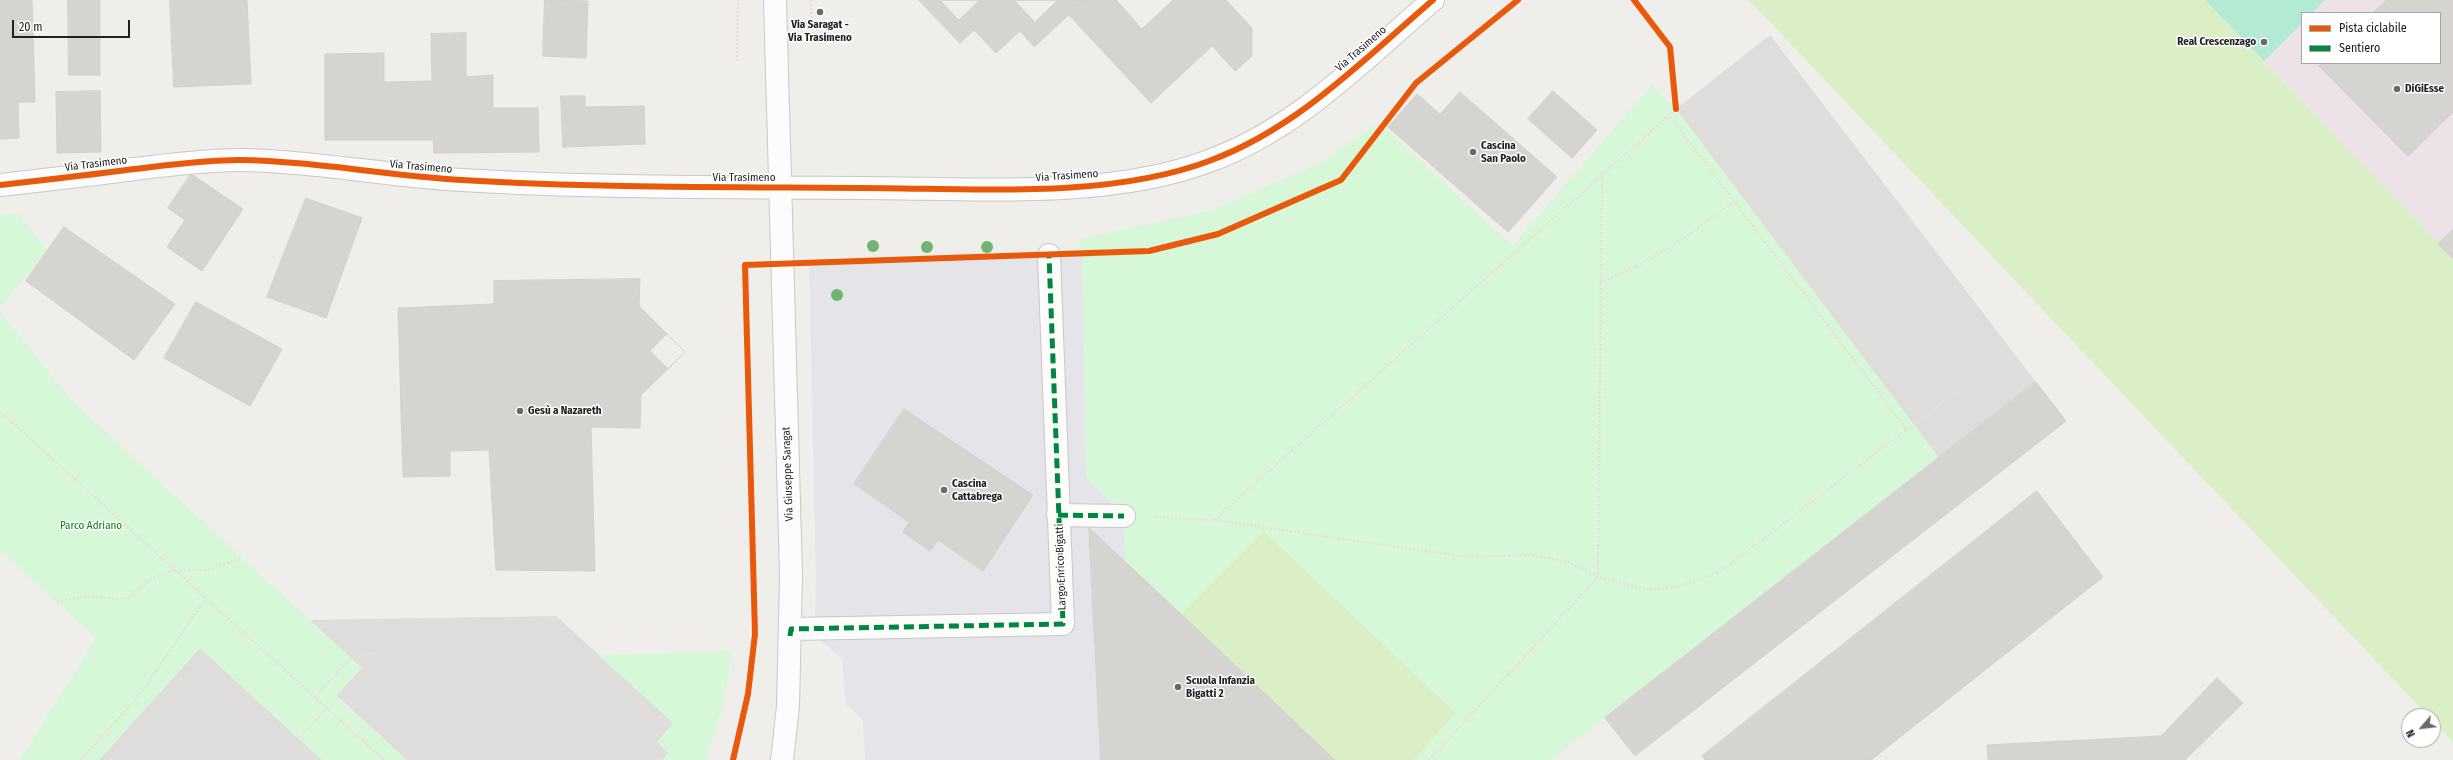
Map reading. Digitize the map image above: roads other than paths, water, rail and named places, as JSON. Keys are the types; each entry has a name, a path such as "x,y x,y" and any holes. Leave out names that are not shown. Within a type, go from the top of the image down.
{"street":[{"name":"Via Trasimeno","path":"775,0 780,188"},
{"name":"Via Trasimeno","path":"0,185 181,164 235,160 283,162 478,181 780,188 1040,188 1125,181 1183,170 1226,155 1286,123 1310,105 1433,0"},
{"name":"Via Giuseppe Saragat","path":"780,188 791,575 788,706 782,760"},
{"name":"Largo Enrico Bigatti","path":"790,636 792,629 1063,624 1049,255"},
{"path":"1058,515 1124,516"}],"place":[{"name":"Via Saragat - Via Trasimeno","path":"820,12"},
{"name":"Real Crescenzago","path":"2264,42"},
{"name":"DiGiEsse","path":"2397,89"},
{"name":"Cascina San Paolo","path":"1473,152"},
{"name":"Gesù a Nazareth","path":"520,411"},
{"name":"Cascina Cattabrega","path":"944,490"},
{"name":"Scuola Infanzia Bigatti 2","path":"1178,687"}],"park label":[{"name":"Parco Adriano","path":"91,526"}]}
